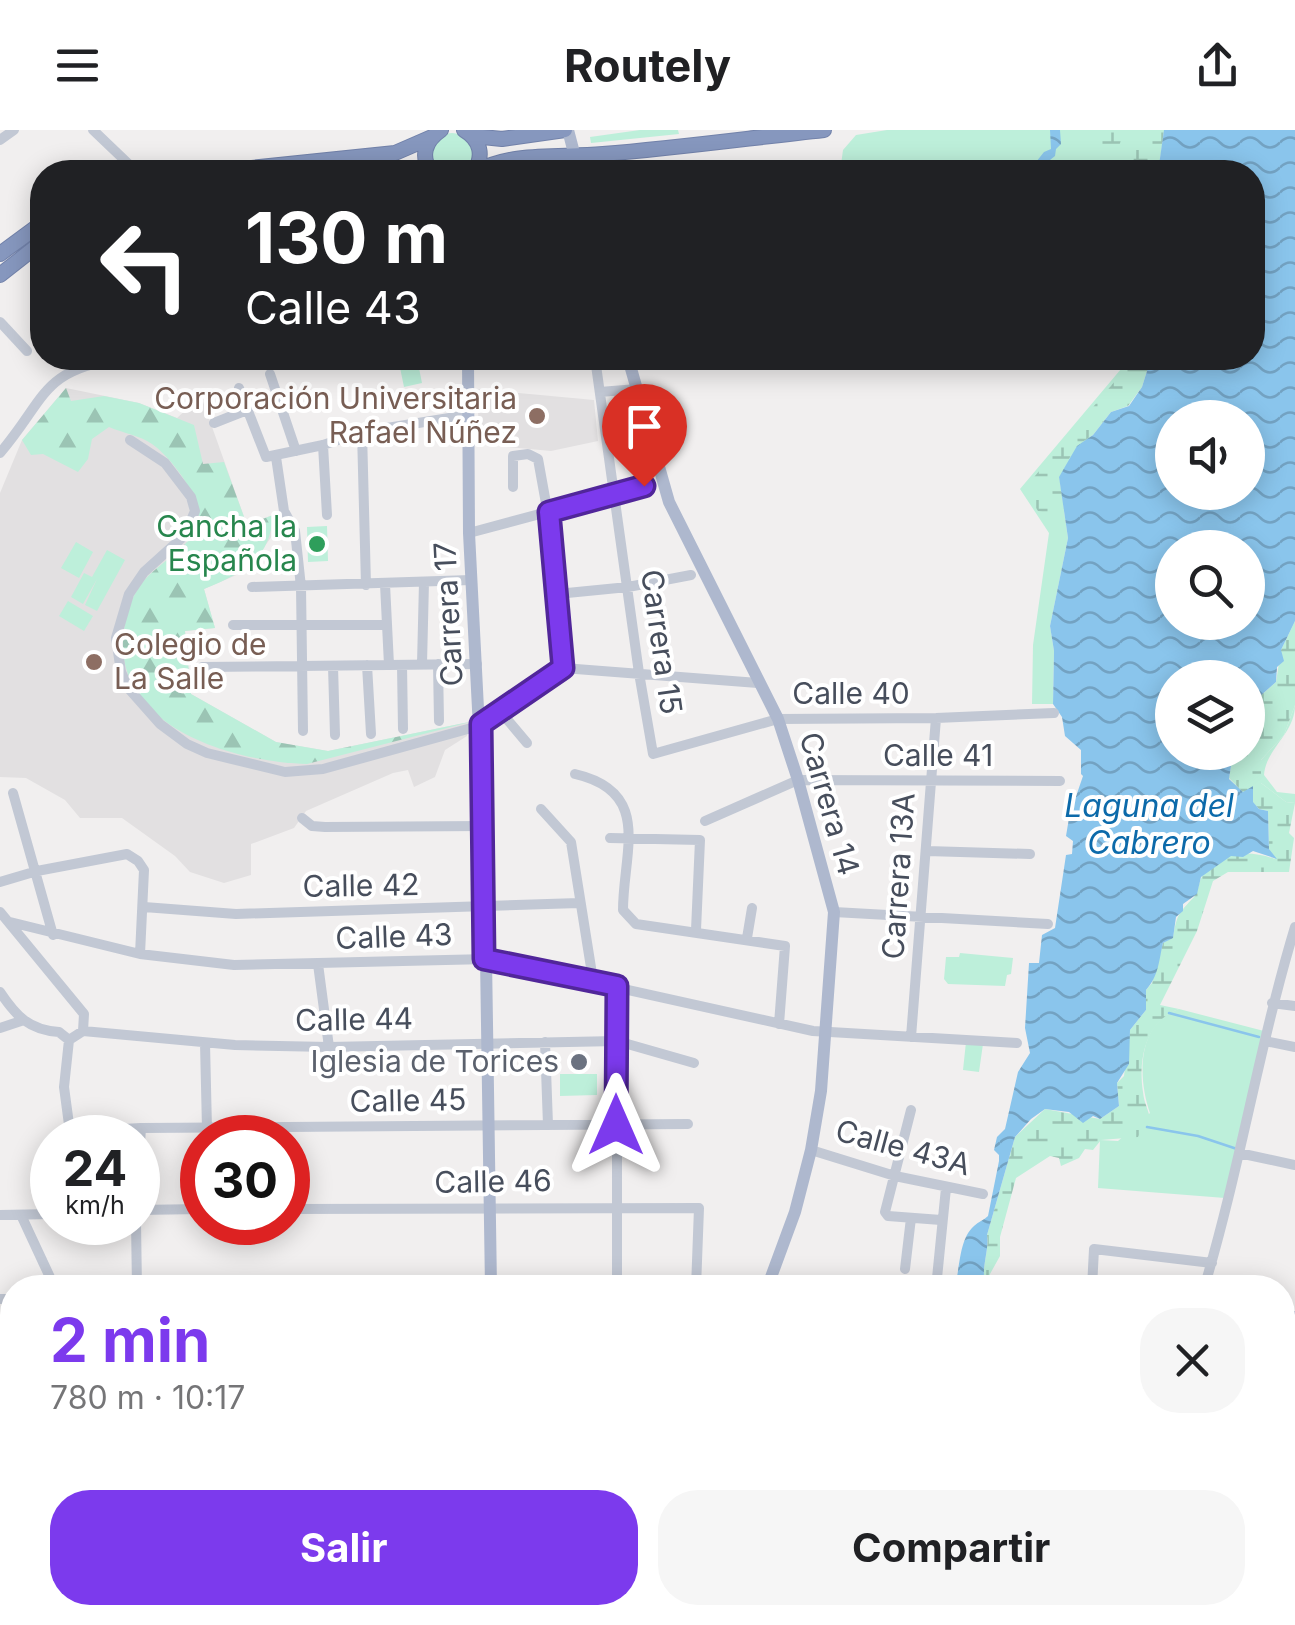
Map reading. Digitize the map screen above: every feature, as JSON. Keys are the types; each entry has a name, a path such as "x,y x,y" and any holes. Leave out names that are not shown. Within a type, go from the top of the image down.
{"highway":[{"path":"470,132 502,139 566,130"},
{"path":"506,160 824,130"},
{"path":"427,160 425,154 438,132"},
{"path":"328,160 395,153 438,132"},
{"path":"470,132 480,153 478,160"},
{"path":"0,254 30,233"},
{"path":"0,275 30,251"}],"main road":[{"path":"566,130 576,160"},
{"name":"Carrera 17","path":"468,370 469,533 484,826 490,1275"},
{"name":"Carrera 14","path":"631,370 669,502 778,720 834,912 827,1032 811,1150 772,1275"}],"street":[{"path":"0,140 14,130"},
{"path":"93,130 124,160"},
{"path":"0,322 27,350"},
{"path":"0,453 45,389 71,370"},
{"name":"Carrera 15","path":"597,370 653,754"},
{"path":"270,374 296,451"},
{"path":"239,388 271,457 284,511 294,531 301,587 303,731"},
{"path":"600,392 637,390"},
{"path":"214,423 247,410"},
{"path":"271,457 362,432 468,415"},
{"path":"362,432 366,584"},
{"path":"130,440 165,463 194,503 191,528 144,572 129,594 116,638 121,672 129,689 160,724 187,744 295,773 323,769 481,724 563,668 758,683"},
{"path":"323,445 328,515"},
{"path":"514,487 513,456 528,454 538,459 549,512 563,668"},
{"path":"469,533 644,486"},
{"path":"557,594 628,587 691,575"},
{"path":"252,587 472,580"},
{"path":"422,664 424,582"},
{"path":"385,584 388,665"},
{"path":"233,625 386,625"},
{"path":"438,664 439,721"},
{"path":"202,667 477,664"},
{"path":"366,665 371,734"},
{"path":"402,665 403,729"},
{"path":"333,666 335,735"},
{"path":"500,711 527,743"},
{"name":"Calle 40","path":"653,754 778,720 1054,713"},
{"name":"Carrera 13A","path":"911,1037 936,718"},
{"path":"575,774 595,779 618,796 629,821 623,899 627,918 636,924 785,946 779,1024"},
{"name":"Calle 41","path":"705,820 798,780 1060,781"},
{"path":"13,793 53,935"},
{"path":"541,809 571,842 592,980"},
{"path":"302,818 312,826 325,827 484,826"},
{"path":"610,838 700,840 696,930"},
{"path":"927,851 1030,854"},
{"path":"0,882 127,854 144,870 140,954"},
{"name":"Calle 42","path":"144,908 236,914 579,904"},
{"path":"746,938 752,908"},
{"path":"0,912 84,1014 83,1030 69,1040 59,1032 46,1032 21,1021 0,992"},
{"path":"834,912 1048,924"},
{"name":"Calle 43","path":"10,922 140,954 234,965 484,959 827,1032 1016,1043"},
{"path":"1208,1275 1240,1153 1272,1002 1295,927"},
{"path":"318,964 330,1047"},
{"path":"616,1275 617,986"},
{"path":"1272,1002 1295,1006"},
{"path":"0,1028 21,1021"},
{"name":"Calle 44","path":"83,1030 205,1043 330,1047 617,1041 694,1063"},
{"name":"Calle 45","path":"68,1115 64,1087 69,1040"},
{"path":"545,1042 548,1125"},
{"path":"1265,1042 1295,1047"},
{"path":"205,1043 206,1115"},
{"path":"911,1110 885,1214 941,1220"},
{"name":"Calle 45","path":"310,1128 688,1124"},
{"name":"Calle 43A","path":"811,1150 895,1176 983,1194"},
{"path":"1240,1153 1295,1165"},
{"path":"937,1275 946,1188"},
{"name":"Calle 46","path":"310,1209 699,1208 696,1275"},
{"path":"0,1215 30,1215"},
{"path":"21,1215 49,1275"},
{"path":"905,1270 911,1218"},
{"path":"136,1245 137,1275"},
{"path":"1093,1275 1094,1249 1212,1263"}],"shaded area":[{"name":"Colegio de La Salle","path":"66,388 139,403 177,418 201,396 247,525 273,515 272,536 248,570 204,589 215,628 185,631 191,694 276,742 328,751 469,722 467,736 445,750 435,777 414,787 408,770 393,773 306,811 294,828 251,844 251,875 224,883 190,872 175,856 122,818 80,818 65,800 26,778 0,777 0,493 22,440"},
{"name":"Corporación Universitaria Rafael Núñez","path":"477,389 594,400 598,441 551,451 507,447 479,432"}],"green space":[{"path":"640,130 678,130 679,134 591,143 590,137"},
{"path":"887,130 1164,130 1160,160 842,160 843,150 856,135"},
{"path":"1101,130 1128,130 1127,141 1121,140 1115,160 1102,160 1097,136"},
{"path":"1140,130 1164,130 1160,160 1134,160 1130,145 1136,144"},
{"path":"444,134 460,134 472,146 472,160 432,160 432,146"},
{"path":"400,370 419,370 422,383 404,387"},
{"path":"1120,370 1142,370 1059,477 1068,538 1050,626 1054,651 1053,704 1032,704 1033,645 1049,533 1020,489"},
{"path":"1124,370 1147,370 1142,387 1128,406 1111,412 1093,435 1076,446 1059,477 1064,509 1038,511 1024,489"},
{"path":"66,388 71,401 104,396 139,403 194,425 203,464 224,462 247,525 273,515 266,544 252,563 204,589 215,628 185,631 191,694 276,742 328,751 474,721 307,764 279,762 217,747 187,735 161,718 140,697 127,671 125,625 142,583 195,531 195,501 184,479 159,450 143,439 109,427 92,439 88,459 78,472 43,454 31,455 22,440"},
{"name":"Cancha la Española","path":"327,526 328,561 308,562 307,527"},
{"path":"76,542 93,552 79,578 61,568"},
{"path":"107,550 125,560 97,611 85,605 97,579 83,604 71,597 84,573 92,577"},
{"path":"68,601 93,616 84,631 59,616"},
{"path":"1295,621 1295,705 1284,735 1265,756 1265,692 1276,682 1281,650"},
{"path":"1295,705 1286,733 1265,770 1265,756 1284,735"},
{"path":"1230,770 1261,770 1261,783 1286,802 1295,803 1289,833 1294,838 1289,872 1228,872 1213,881 1197,931 1160,1005 1179,1009 1158,1023 1146,1043 1143,1092 1151,1124 1138,1137 1101,1140 1093,1150 1085,1149 1079,1158 1061,1166 1059,1158 1050,1156 1016,1178 1000,1237 1000,1256 990,1275 984,1275 987,1235 1015,1137 1045,1109 1100,1119 1119,1106 1117,1083 1124,1076 1130,1030 1146,1010 1146,990 1152,983 1163,943 1173,937 1179,914 1196,895 1203,875 1218,861 1236,854 1275,859 1269,849 1268,811 1259,809 1229,778"},
{"path":"1261,770 1265,770 1264,775 1277,792 1295,794 1295,803 1286,802 1261,783"},
{"path":"960,953 1013,958 1005,986 948,984 944,979 946,957 959,957"},
{"path":"1179,1009 1264,1031 1225,1198 1098,1188 1100,1140 1118,1141 1150,1113 1143,1084 1148,1039 1165,1016"},
{"path":"966,1042 983,1044 979,1072 963,1070"},
{"path":"560,1074 597,1074 597,1095 560,1096"}],"water":[{"path":"1050,130 1060,130 1061,144 1055,156 1038,160 1051,149"},
{"name":"Laguna del Cabrero","path":"1164,130 1295,130 1295,621 1281,650 1284,661 1277,667 1276,682 1265,692 1265,660 1155,660 1155,770 1230,770 1229,779 1243,792 1253,786 1253,802 1268,811 1269,849 1277,859 1253,851 1243,857 1231,856 1201,877 1197,894 1183,904 1183,911 1176,917 1173,938 1163,943 1156,973 1146,990 1146,1010 1130,1030 1129,1064 1117,1083 1119,1106 1100,1119 1093,1116 1083,1123 1069,1112 1045,1109 1031,1119 1015,1137 987,1235 984,1275 957,1275 969,1231 988,1216 999,1161 994,1150 997,1137 1005,1129 1018,1072 1030,1053 1025,1028 1029,963 1039,963 1042,935 1055,928 1066,855 1072,854 1073,841 1066,836 1069,818 1075,815 1071,811 1083,776 1081,750 1065,736 1062,717 1053,704 1054,651 1050,626 1068,538 1059,477 1077,446 1093,435 1111,412 1129,406 1147,370 1265,370 1265,160 1160,160"}],"waterway":[{"path":"1169,1013 1259,1037"},
{"path":"1147,1127 1198,1136 1237,1149"}],"place":[{"name":"Corporación Universitaria Rafael Núñez","path":"537,416"},
{"name":"Cancha la Española","path":"317,544"},
{"name":"Colegio de La Salle","path":"94,662"},
{"name":"Iglesia de Torices","path":"579,1062"}],"route":[{"path":"616,1125 617,986 484,959 481,724 563,668 549,512 644,486"}]}
